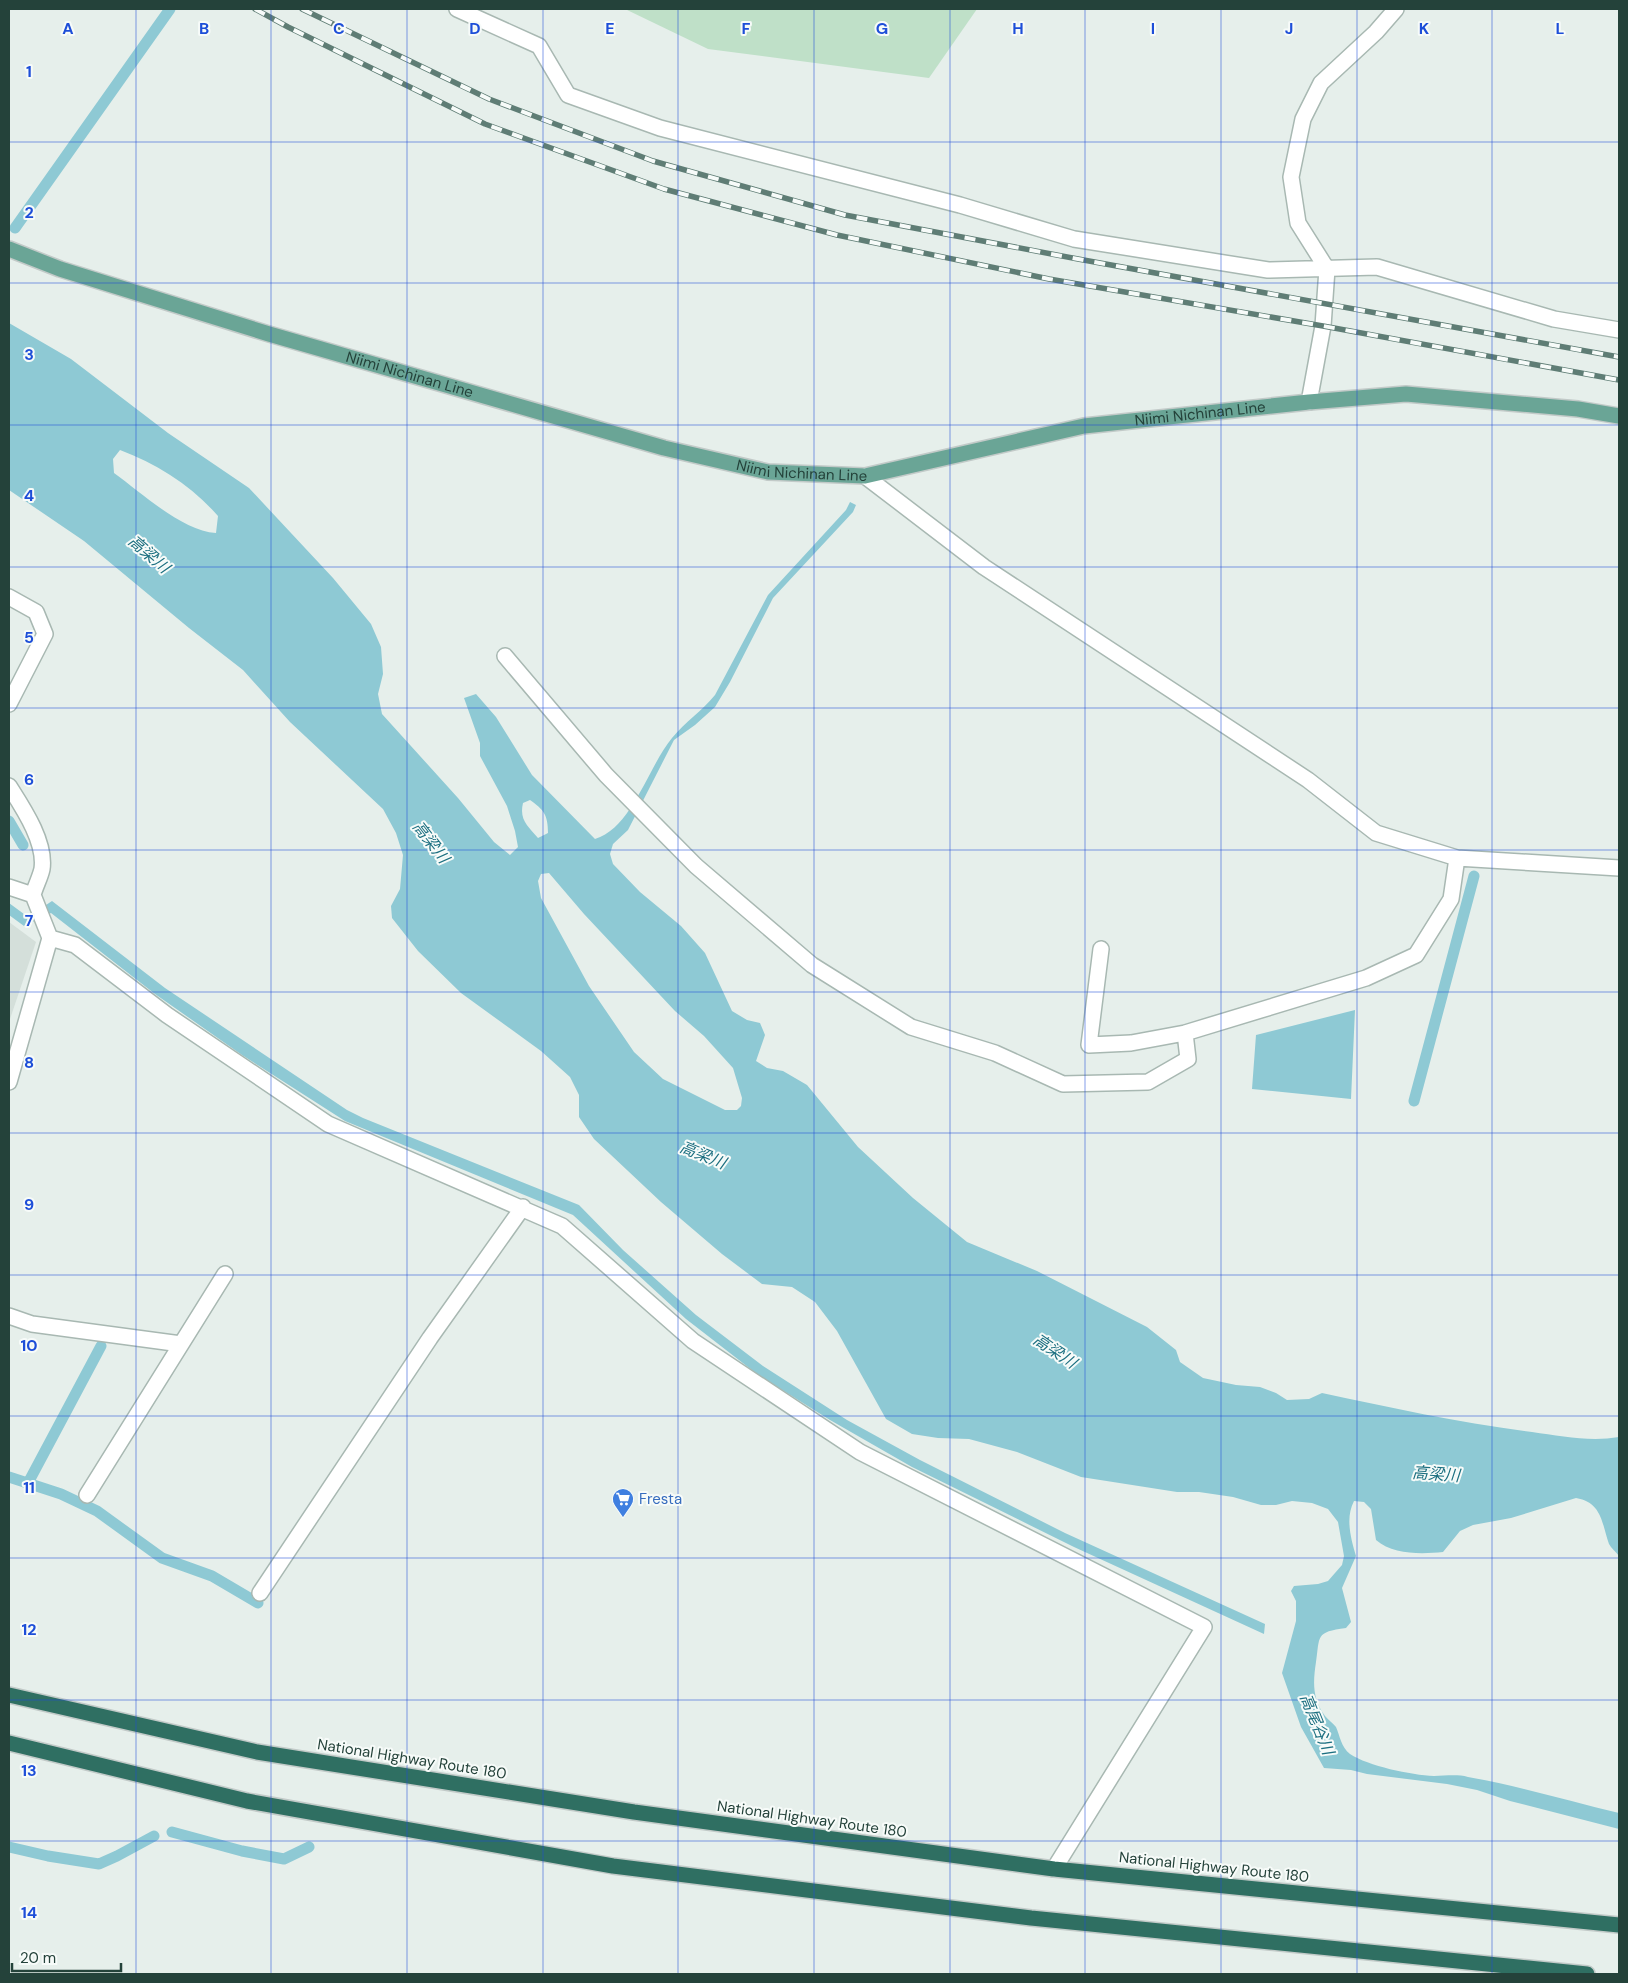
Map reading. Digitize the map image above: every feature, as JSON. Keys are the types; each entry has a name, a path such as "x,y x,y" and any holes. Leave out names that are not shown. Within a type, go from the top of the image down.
{"highway":[{"name":"National Highway Route 180","path":"9,1695 257,1752 634,1812 1054,1869 1619,1925"},
{"path":"9,1744 247,1801 614,1866 1031,1918 1587,1974"}],"main road":[{"name":"Niimi Nichinan Line","path":"9,249 60,269 250,328 664,448 768,472 865,476 1084,426 1309,402 1406,394 1578,409 1619,416"}],"street":[{"path":"457,9 539,46 568,94 660,128 960,206 1074,239 1268,270 1376,267 1554,319 1619,330"},
{"path":"1309,402 1323,326 1327,269 1298,224 1292,177 1303,119 1321,83 1376,32 1396,9"},
{"path":"865,476 984,567 1308,780 1376,833 1457,858 1619,868"},
{"path":"9,597 36,612 45,634 9,704"},
{"path":"505,656 606,775 696,866 812,965 911,1027 995,1054 1063,1084 1148,1082 1188,1059 1185,1033"},
{"path":"9,786 24,809 42,850 42,869 33,895 50,938 9,1082"},
{"path":"1101,949 1089,1045 1131,1043 1185,1033 1366,978 1416,955 1452,899 1457,858"},
{"path":"9,888 33,895"},
{"path":"50,938 75,945 167,1015 328,1124 523,1207 562,1226 693,1342 860,1452 1204,1627 1054,1869"},
{"path":"260,1593 430,1338 523,1207"},
{"path":"86,1495 224,1274"},
{"path":"9,1316 32,1324 181,1344"}],"shaded area":[{"path":"9,922 36,942 9,1022"}],"green space":[{"path":"625,9 977,9 929,78 708,49"}],"water":[{"path":"9,323 71,359 168,433 249,488 333,578 371,624 381,647 383,674 378,694 382,714 458,798 494,842 510,855 518,847 515,831 507,806 480,756 480,743 464,698 476,694 496,717 532,775 595,839 608,833 629,810 663,750 672,738 715,695 768,595 846,510 850,502 856,505 853,512 773,598 715,707 674,740 628,830 613,844 610,854 613,864 640,892 681,926 705,953 732,1011 747,1020 760,1023 765,1035 756,1061 767,1068 783,1071 807,1085 858,1147 913,1198 967,1242 1037,1271 1147,1327 1176,1350 1180,1362 1203,1378 1236,1385 1260,1387 1276,1393 1287,1400 1309,1399 1322,1393 1427,1415 1505,1428 1576,1438 1619,1437 1619,1556 1609,1544 1600,1515 1596,1509 1585,1500 1576,1498 1511,1518 1473,1525 1460,1531 1443,1552 1426,1553 1399,1551 1376,1540 1371,1509 1364,1502 1354,1501 1349,1521 1356,1556 1342,1588 1351,1622 1346,1628 1329,1631 1321,1637 1318,1646 1314,1690 1321,1710 1336,1727 1345,1748 1350,1754 1358,1758 1390,1769 1414,1774 1460,1776 1487,1781 1619,1813 1619,1829 1510,1801 1477,1790 1351,1770 1324,1768 1301,1727 1282,1673 1296,1621 1296,1601 1291,1591 1294,1586 1318,1584 1328,1581 1342,1565 1344,1556 1338,1522 1328,1509 1312,1503 1292,1501 1276,1505 1261,1505 1233,1497 1199,1492 1177,1492 1081,1477 1017,1452 969,1439 938,1438 912,1434 886,1419 837,1331 815,1302 792,1287 762,1284 722,1254 661,1202 594,1139 579,1117 579,1095 570,1077 541,1051 461,993 418,951 392,918 391,906 400,889 403,855 396,833 383,809 290,722 243,670 84,541 9,490","holes":["120,450 160,469 197,495 218,516 216,533 203,531 176,518 114,473 113,459","530,800 542,810 546,817 548,833 538,838 531,830 523,818 523,803","549,873 584,914 675,1011 704,1036 733,1068 742,1098 741,1106 737,1110 725,1110 663,1079 634,1052 589,986 541,898 538,881 541,874"]},
{"path":"52,901 165,988 347,1110 579,1205 623,1250 696,1315 763,1366 847,1420 920,1460 1065,1533 1265,1624 1264,1634 1074,1547 912,1467 830,1420 757,1374 686,1319 573,1215 345,1121 242,1055 155,994 51,913 24,926 9,915 9,903 28,917"},
{"path":"1355,1010 1351,1099 1252,1089 1256,1035"}],"waterway":[{"path":"15,228 170,9"},
{"path":"9,821 23,845"},
{"path":"1414,1101 1474,876"},
{"path":"28,1483 101,1346"},
{"path":"9,1477 61,1494 97,1511 162,1558 212,1576 258,1603"},
{"path":"172,1832 242,1851 284,1859 309,1847"},
{"path":"9,1847 48,1856 99,1864 154,1836"}],"railway":[{"path":"255,9 485,124 664,189 837,235 1049,279 1323,326 1619,380"},
{"path":"302,9 489,99 653,161 845,215 1619,357"}],"place":[{"name":"Fresta","path":"623,1518"}],"water label":[{"name":"高梁川","path":"149,554"},
{"name":"高梁川","path":"431,842"},
{"name":"高梁川","path":"703,1155"},
{"name":"高梁川","path":"1055,1351"},
{"name":"高梁川","path":"1436,1474"},
{"name":"高尾谷川","path":"1317,1724"}]}
